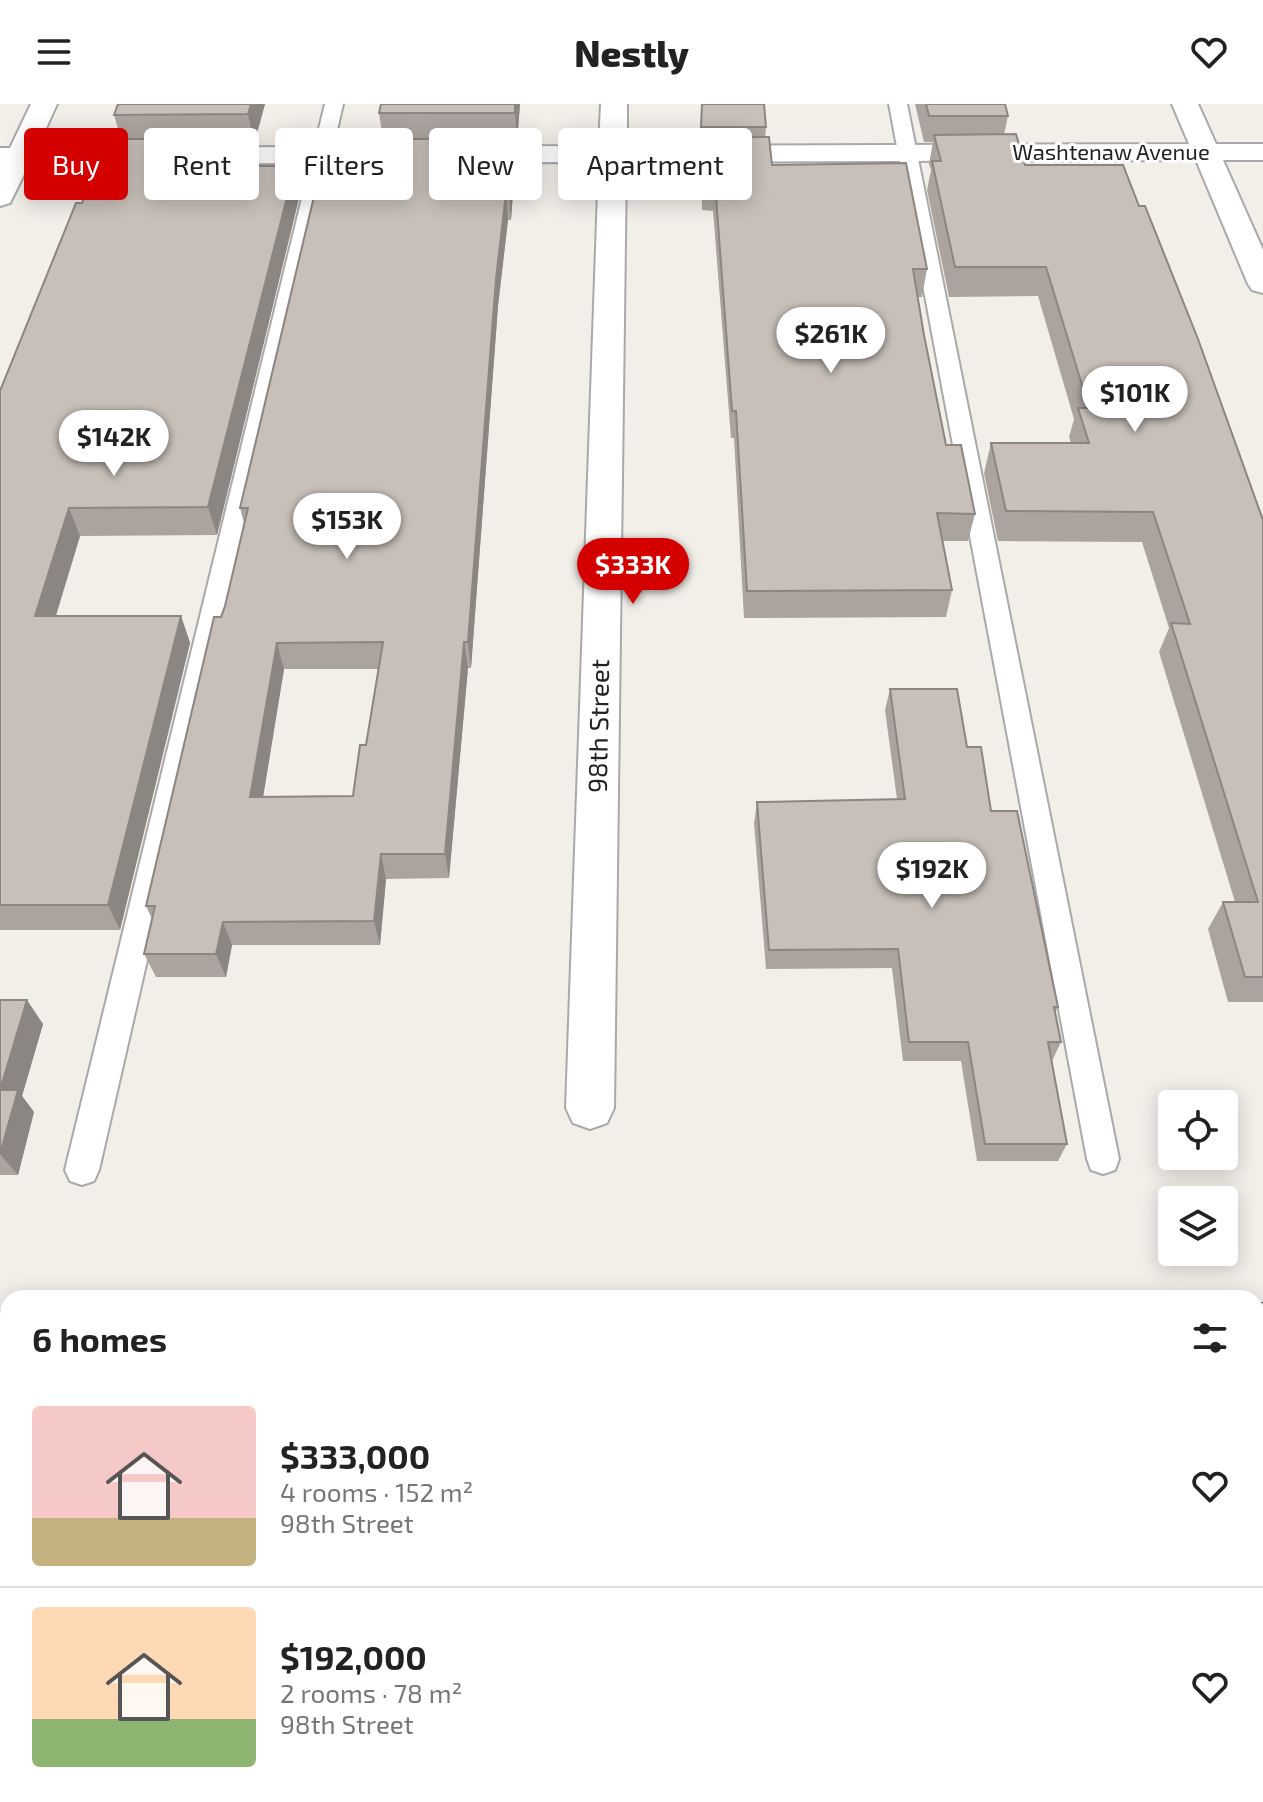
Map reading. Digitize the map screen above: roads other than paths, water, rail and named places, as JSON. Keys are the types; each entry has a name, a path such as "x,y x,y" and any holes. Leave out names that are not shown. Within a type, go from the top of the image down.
{"street":[{"path":"0,197 10,156 44,104"},
{"name":"98th Street","path":"614,104 614,128"},
{"path":"1185,104 1263,284"},
{"name":"Washtenaw Avenue","path":"752,154 1263,152"},
{"name":"Washtenaw Avenue","path":"413,155 558,154"},
{"name":"Washtenaw Avenue","path":"10,156 275,155"},
{"name":"98th Street","path":"590,1108 613,200"}],"lane":[{"path":"328,128 334,104"},
{"path":"898,104 1103,1159"},
{"path":"82,1170 311,200"}]}
